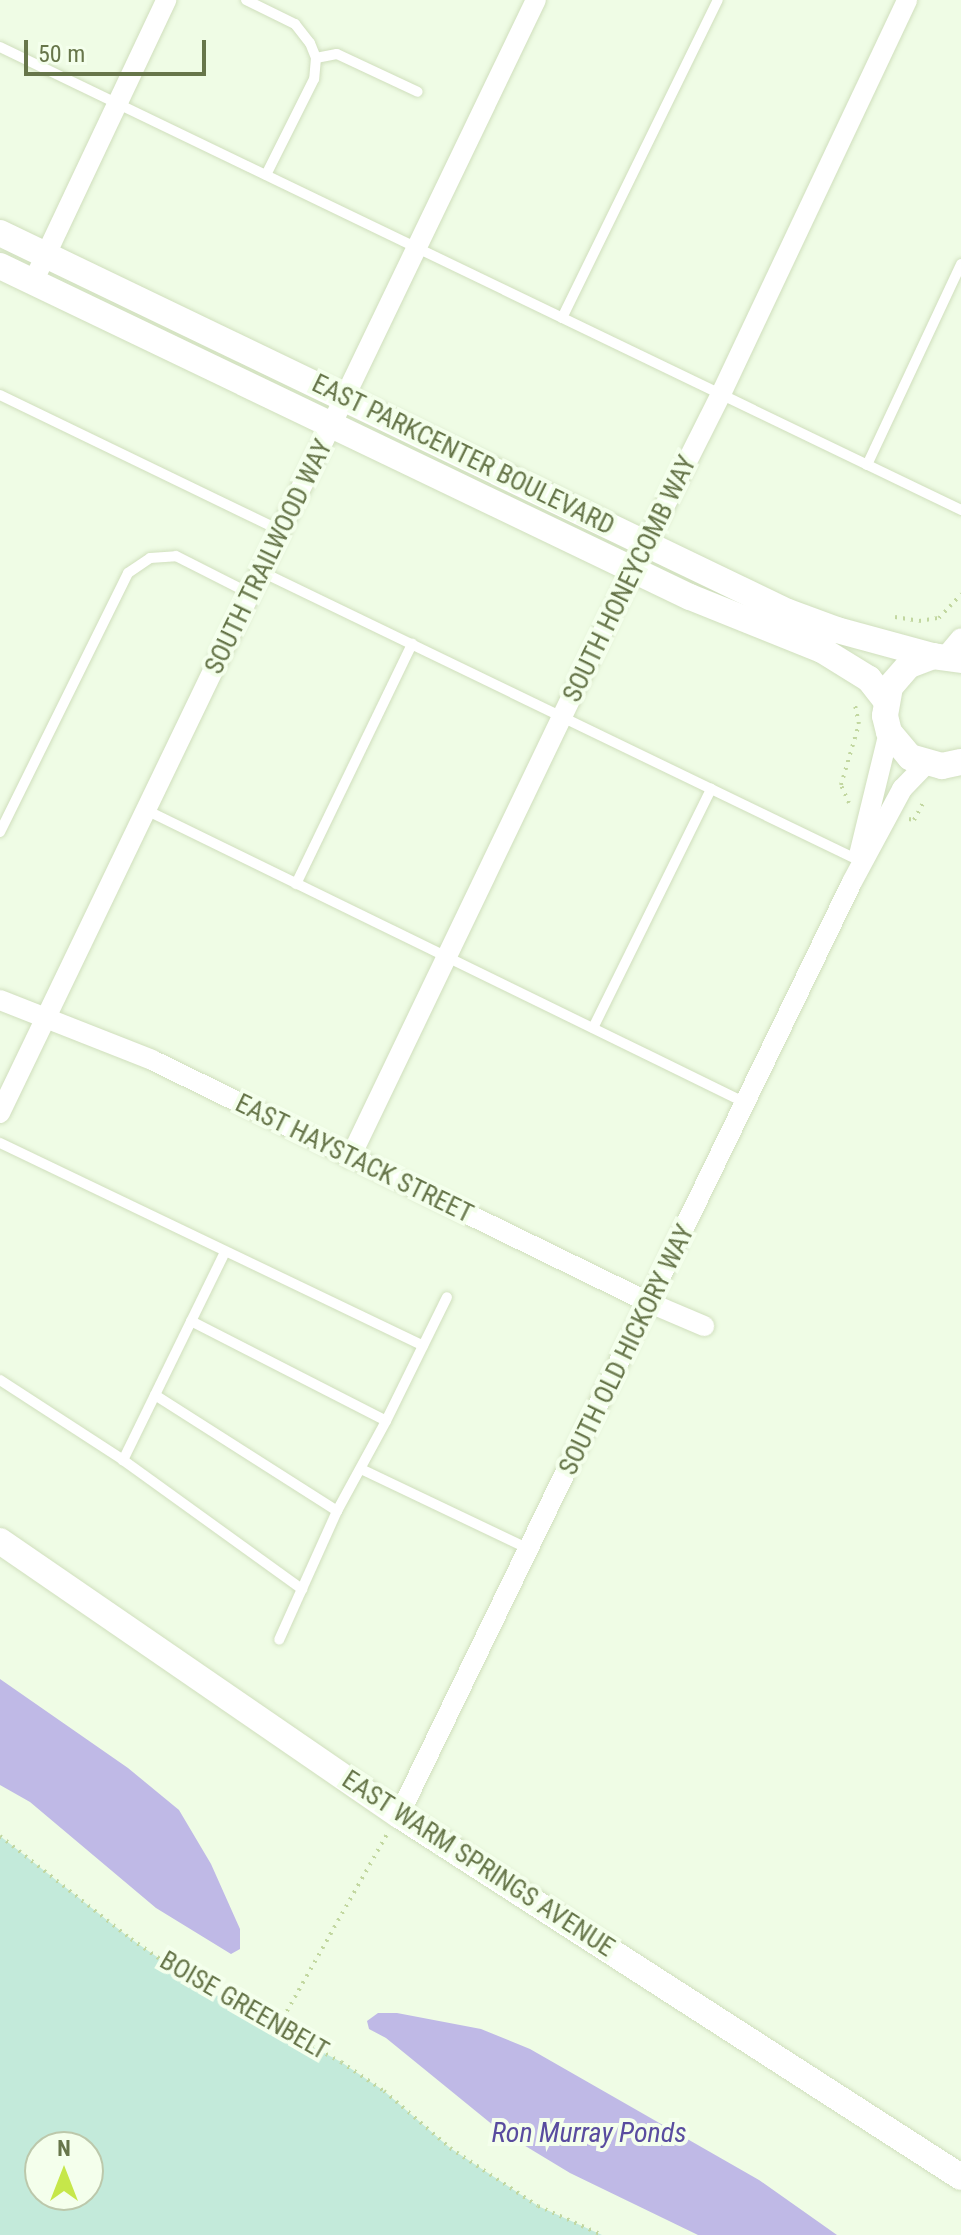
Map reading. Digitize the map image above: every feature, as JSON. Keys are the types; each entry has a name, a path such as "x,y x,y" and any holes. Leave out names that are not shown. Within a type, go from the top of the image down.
{"street":[{"path":"33,282 166,0"},
{"name":"SOUTH TRAILWOOD WAY","path":"0,1113 536,0"},
{"name":"SOUTH HONEYCOMB WAY","path":"350,1158 633,569 721,394 907,0"},
{"name":"EAST PARKCENTER BOULEVARD","path":"0,233 47,252 788,612 837,630 950,652"},
{"name":"EAST PARKCENTER BOULEVARD","path":"0,266 690,597 847,663 869,679 886,701"},
{"path":"950,652 909,665 898,675 886,701 889,732 910,757 926,764 942,766 961,762"},
{"name":"SOUTH OLD HICKORY WAY","path":"852,882 889,732"},
{"name":"SOUTH OLD HICKORY WAY","path":"399,1815 852,882 902,789 926,764"},
{"name":"EAST HAYSTACK STREET","path":"0,1000 46,1015 152,1060 650,1303 704,1326"},
{"name":"EAST WARM SPRINGS AVENUE","path":"0,1541 399,1815 961,2177"}],"lane":[{"path":"246,0 295,24 310,43 316,58 314,79 266,175"},
{"path":"562,318 718,0"},
{"path":"0,47 961,510"},
{"path":"316,58 337,54 418,92"},
{"path":"867,465 961,264"},
{"path":"0,395 281,531"},
{"path":"0,832 128,573 150,558 176,556 251,594"},
{"path":"262,572 858,860"},
{"path":"296,884 412,644"},
{"path":"593,1028 711,789"},
{"path":"146,810 746,1103"},
{"path":"0,1143 423,1346"},
{"path":"123,1460 225,1252"},
{"path":"279,1640 337,1511 386,1421 447,1297"},
{"path":"191,1321 386,1421"},
{"path":"0,1380 123,1460 302,1589"},
{"path":"155,1395 337,1511"},
{"path":"361,1469 530,1549"}],"path":[{"path":"890,616 931,620 949,612 960,602 961,594"},
{"path":"841,785 859,724 850,696"},
{"path":"914,820 934,789"},
{"path":"278,2025 399,1815"},
{"name":"BOISE GREENBELT","path":"0,1836 131,1939 199,1986 278,2025 384,2091 450,2148 538,2206 602,2235"}],"green space":[{"path":"0,1836 131,1939 199,1986 341,2062 384,2091 450,2148 538,2206 602,2235 0,2235"}],"water":[{"path":"0,1679 128,1768 179,1810 211,1864 240,1929 240,1949 231,1954 156,1908 30,1802 0,1785"},
{"name":"Ron Murray Ponds","path":"378,2013 397,2013 481,2029 530,2049 759,2180 837,2235 698,2235 570,2173 499,2130 386,2038 369,2029 367,2021"}]}
